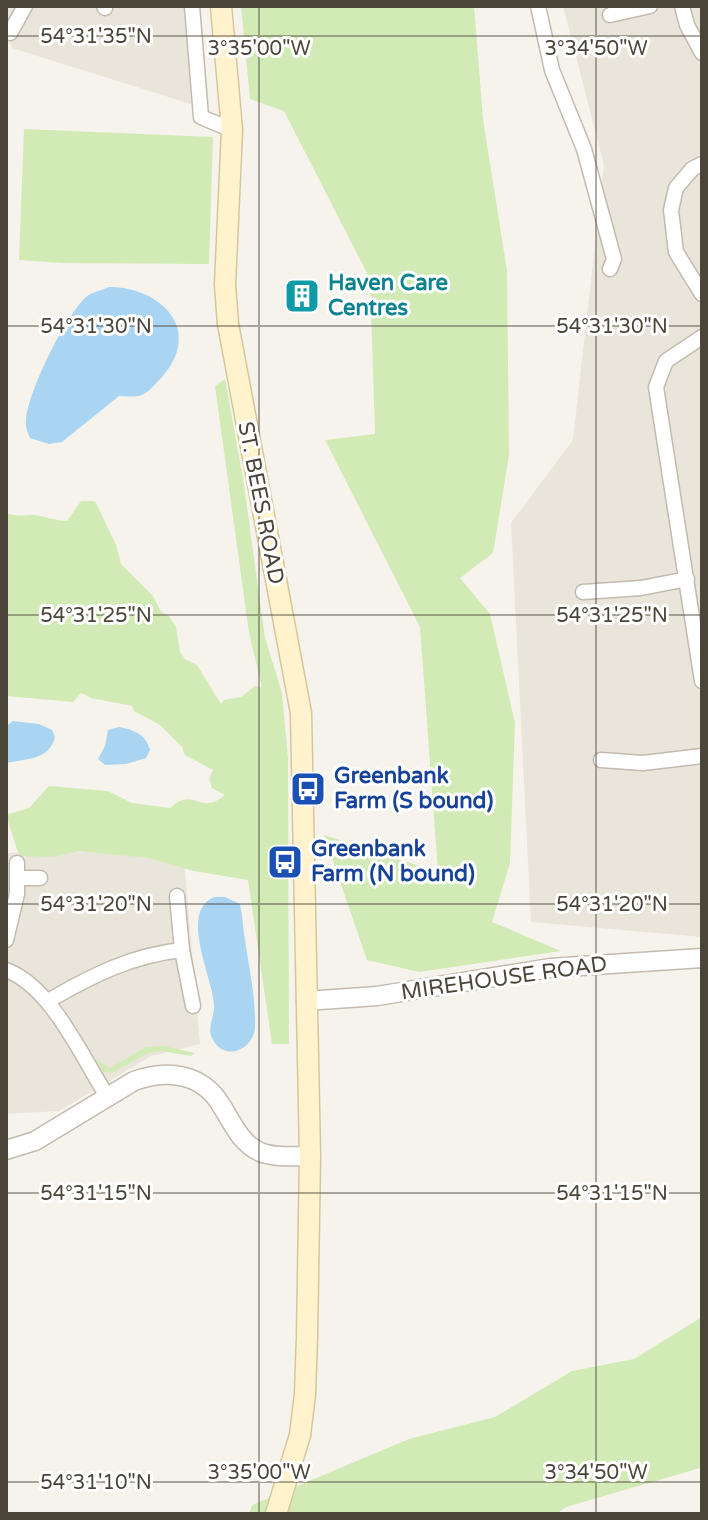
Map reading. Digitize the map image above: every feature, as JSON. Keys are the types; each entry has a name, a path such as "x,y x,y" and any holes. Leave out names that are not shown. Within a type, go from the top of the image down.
{"main road":[{"name":"ST. BEES ROAD","path":"221,6 232,130 225,285 228,324 301,713 310,1156 306,1366 300,1435 276,1514"}],"street":[{"path":"10,33 25,6"},
{"path":"192,6 201,117 232,130"},
{"path":"538,6 552,70 592,177 614,259 610,269"},
{"path":"610,15 650,6"},
{"path":"682,6 687,25 702,53"},
{"path":"702,164 692,169 676,188 671,210 676,252 702,294"},
{"path":"702,337 666,361 656,387 702,681"},
{"path":"583,592 641,588 687,579"},
{"path":"601,760 643,763 702,756"},
{"path":"6,940 18,870 40,878"},
{"path":"177,896 182,950 193,1006"},
{"path":"48,1001 92,975 130,960 182,950"},
{"name":"MIREHOUSE ROAD","path":"306,1001 377,996 550,968 702,958"},
{"path":"6,970 25,979 48,1001 107,1096"},
{"path":"6,1150 35,1141 107,1096 150,1075 169,1073 204,1085 219,1100 249,1145 272,1155 310,1156"}],"shaded area":[{"path":"6,6 187,6 191,104 12,48 6,27"},
{"path":"563,6 702,6 702,937 531,922 511,523 573,440 604,165"},
{"path":"183,849 200,1044 151,1056 59,1111 6,1114 6,853"}],"green space":[{"path":"241,6 474,6 483,119 507,271 509,455 493,553 460,578 490,614 515,723 510,863 492,922 561,951 419,972 367,960 324,835 438,872 420,627 325,440 375,434 370,279 284,111 250,99"},
{"path":"24,129 213,137 209,264 19,260"},
{"path":"225,379 243,478 265,638 282,693 288,758 289,1044 272,1044 248,880 194,871 148,858 79,851 52,857 19,856 6,815 29,808 49,786 108,791 132,803 170,808 185,799 209,803 225,795 212,788 209,779 213,770 185,755 182,747 160,725 134,711 132,706 81,693 73,702 6,696 6,513 67,521 81,501 95,501 116,545 121,564 153,596 161,612 169,616 176,627 180,652 185,659 197,665 221,704 224,700 241,697 255,686 262,687 249,633 215,386"},
{"path":"164,1046 195,1053 191,1056 161,1051 148,1053 112,1073 104,1072 95,1059 110,1068 146,1047"},
{"path":"702,1317 700,1468 566,1507 556,1514 249,1514 252,1505 409,1439 495,1417 572,1371 634,1359"}],"water":[{"path":"109,287 145,294 171,314 179,343 174,360 146,393 119,396 62,442 49,444 30,438 26,425 28,407 58,337 86,297"},
{"path":"13,721 39,724 52,730 55,737 52,745 36,757 6,763 6,726"},
{"path":"119,727 134,731 146,740 150,750 146,758 126,764 105,765 98,759 108,730"},
{"path":"214,897 225,897 240,904 254,999 254,1034 245,1046 232,1051 219,1047 211,1036 214,1004 198,930 204,905"}],"place":[{"name":"Haven Care Centres","path":"302,296"},
{"name":"Greenbank Farm (S bound)","path":"308,789"},
{"name":"Greenbank Farm (N bound)","path":"285,862"}]}
